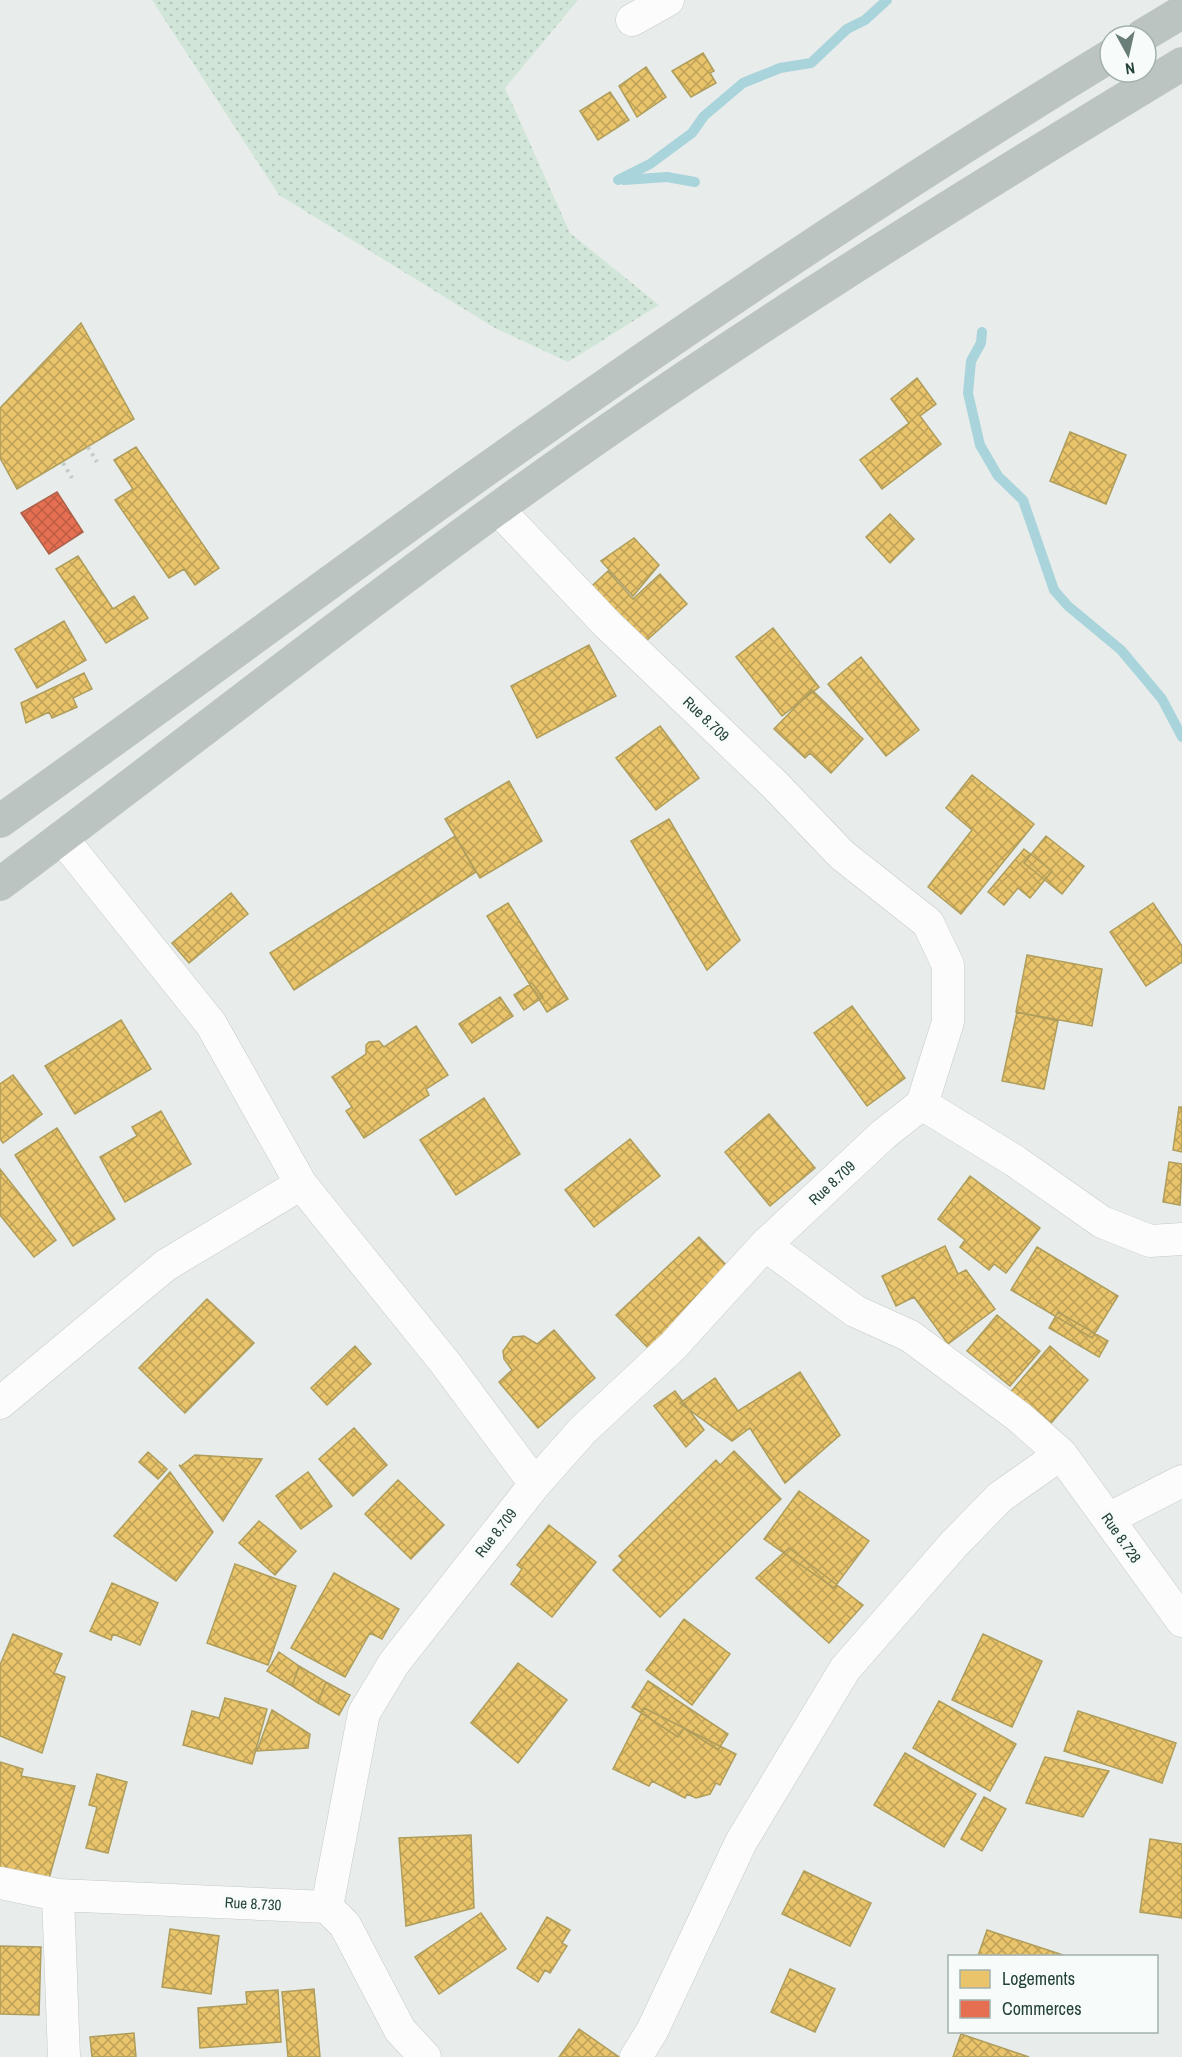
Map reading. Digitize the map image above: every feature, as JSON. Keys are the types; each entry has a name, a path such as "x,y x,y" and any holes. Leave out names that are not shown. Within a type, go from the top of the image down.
{"highway":[{"path":"1158,26 1182,12"},
{"path":"2,813 470,481 692,327 948,154 1098,63"},
{"path":"0,884 498,509 759,329 951,204 1182,64"}],"street":[{"path":"632,20 668,0"},
{"name":"Rue 8.709","path":"327,1907 364,1713 394,1663 535,1484 583,1430 673,1346 765,1245 884,1134 922,1104 948,1022 948,965 928,923 842,855 775,785 607,624 498,509"},
{"path":"62,838 211,1024 301,1184 446,1364 535,1484"},
{"path":"922,1104 1015,1161 1102,1222 1150,1241 1182,1239"},
{"path":"0,1402 166,1264 301,1184"},
{"name":"Rue 8.728","path":"765,1245 855,1311 910,1336 1019,1417 1061,1454 1182,1621"},
{"path":"636,2057 652,2031 741,1842 845,1670 954,1544 999,1497 1061,1454"},
{"path":"1108,1519 1182,1481"},
{"name":"Rue 8.730","path":"0,1883 58,1895 327,1907"},
{"path":"58,1895 64,2057"},
{"path":"327,1907 345,1925 400,2030 425,2057"}],"path":[{"path":"88,447 98,462"},
{"path":"63,463 72,478"}],"green space":[{"path":"152,0 578,0 505,88 570,233 659,305 568,362 495,328 279,195"}],"building: Logements":[{"path":"703,53 714,71 710,73 716,83 691,97 672,71"},
{"path":"646,67 666,97 637,117 619,86"},
{"path":"610,92 629,120 598,140 580,111"},
{"path":"81,323 134,419 17,489 0,458 0,408"},
{"path":"917,378 936,404 920,416 941,444 882,489 860,460 909,423 891,399"},
{"path":"1070,432 1126,455 1106,504 1050,481"},
{"path":"136,447 219,568 195,585 184,569 169,578 115,500 133,489 114,460"},
{"path":"890,514 914,539 890,563 866,537"},
{"path":"634,538 659,565 633,596 601,561"},
{"path":"78,556 113,609 134,596 148,618 106,643 56,569"},
{"path":"608,571 633,599 660,574 687,604 635,651 582,595"},
{"path":"64,621 86,660 37,688 15,649"},
{"path":"773,628 819,687 782,716 736,657"},
{"path":"589,645 616,696 537,738 511,686"},
{"path":"861,657 919,730 886,756 828,684"},
{"path":"84,673 92,689 73,698 77,707 52,718 49,712 26,723 21,703"},
{"path":"812,690 863,739 831,773 810,753 805,758 774,729"},
{"path":"660,726 699,778 656,810 616,758"},
{"path":"972,775 1034,824 961,914 928,887 972,830 946,808"},
{"path":"509,781 542,841 480,878 445,819"},
{"path":"669,819 740,940 707,970 631,841"},
{"path":"455,836 476,872 294,990 270,953"},
{"path":"1046,836 1084,866 1062,894 1024,863"},
{"path":"1024,849 1052,871 1030,898 1018,888 1004,905 988,892"},
{"path":"231,893 248,914 189,963 172,943"},
{"path":"508,903 568,999 547,1012 487,916"},
{"path":"1153,903 1182,946 1182,962 1146,986 1110,932"},
{"path":"1027,955 1102,969 1092,1026 1016,1012"},
{"path":"532,983 543,997 524,1010 514,995"},
{"path":"500,997 513,1016 472,1043 459,1024"},
{"path":"852,1006 905,1078 867,1106 814,1033"},
{"path":"1017,1012 1058,1021 1044,1089 1002,1081"},
{"path":"121,1020 151,1069 75,1114 45,1066"},
{"path":"416,1026 448,1075 426,1089 429,1095 364,1138 346,1111 352,1107 332,1077 366,1054 366,1045 369,1042 379,1041 384,1047"},
{"path":"13,1075 42,1114 3,1143 0,1139 0,1084"},
{"path":"484,1098 520,1154 456,1195 420,1140"},
{"path":"1179,1107 1182,1107 1182,1152 1173,1150"},
{"path":"161,1111 191,1164 125,1202 100,1157 137,1136 132,1127"},
{"path":"769,1114 815,1168 770,1206 725,1152"},
{"path":"57,1128 115,1219 73,1246 15,1155"},
{"path":"630,1139 660,1176 594,1227 565,1190"},
{"path":"1169,1162 1182,1164 1180,1205 1163,1202"},
{"path":"0,1169 56,1240 34,1257 0,1215"},
{"path":"970,1176 1040,1228 1006,1273 994,1264 989,1270 960,1247 965,1240 938,1219"},
{"path":"699,1237 733,1272 650,1350 616,1315"},
{"path":"945,1246 958,1274 966,1270 995,1309 948,1344 914,1297 896,1306 882,1276"},
{"path":"1037,1247 1118,1296 1092,1338 1011,1290"},
{"path":"207,1299 254,1343 185,1413 139,1368"},
{"path":"1058,1312 1108,1341 1099,1357 1049,1328"},
{"path":"997,1315 1040,1351 1010,1386 967,1351"},
{"path":"554,1330 595,1378 538,1428 499,1382 512,1370 504,1359 503,1351 513,1337 524,1336 537,1344"},
{"path":"355,1346 371,1364 327,1405 311,1388"},
{"path":"1050,1346 1088,1380 1046,1429 1008,1395"},
{"path":"800,1372 840,1435 785,1483 750,1428 732,1441 680,1403 715,1378 738,1411"},
{"path":"675,1391 704,1430 686,1447 654,1406"},
{"path":"354,1428 387,1465 353,1496 319,1459"},
{"path":"734,1451 781,1499 660,1617 613,1570 623,1560 619,1556 716,1460 720,1465"},
{"path":"148,1452 167,1469 158,1479 139,1462"},
{"path":"195,1455 262,1459 223,1521 179,1465 181,1466"},
{"path":"170,1472 213,1532 176,1581 114,1536"},
{"path":"308,1472 332,1506 301,1529 276,1496"},
{"path":"398,1480 444,1525 411,1559 365,1514"},
{"path":"799,1491 869,1541 834,1588 764,1539"},
{"path":"259,1521 296,1551 275,1575 239,1543"},
{"path":"549,1525 596,1562 552,1617 511,1584 522,1569 517,1565"},
{"path":"789,1548 863,1605 829,1643 756,1578"},
{"path":"235,1564 296,1586 268,1665 207,1643"},
{"path":"334,1573 399,1609 382,1639 370,1633 345,1677 291,1648"},
{"path":"112,1583 158,1603 140,1645 113,1634 111,1640 90,1631"},
{"path":"684,1619 730,1654 692,1705 646,1670"},
{"path":"13,1634 62,1654 54,1673 65,1677 42,1753 0,1736 0,1665"},
{"path":"983,1634 1042,1661 1012,1727 952,1700"},
{"path":"279,1652 299,1666 292,1686 267,1671"},
{"path":"518,1663 567,1700 518,1763 471,1723"},
{"path":"299,1666 326,1682 318,1703 292,1686"},
{"path":"648,1681 728,1734 718,1750 684,1728 678,1737 632,1707"},
{"path":"326,1682 350,1695 339,1715 318,1703"},
{"path":"225,1698 267,1709 252,1764 183,1745 192,1711 219,1718"},
{"path":"939,1701 1016,1744 990,1791 913,1748"},
{"path":"644,1708 736,1754 720,1785 716,1783 710,1794 696,1798 687,1794 685,1798 652,1781 649,1786 613,1769"},
{"path":"272,1710 310,1734 308,1748 257,1751"},
{"path":"1078,1711 1176,1743 1162,1783 1064,1751"},
{"path":"905,1753 976,1794 944,1847 874,1805"},
{"path":"1045,1757 1109,1771 1083,1817 1026,1803"},
{"path":"0,1762 23,1769 21,1776 75,1786 48,1882 0,1869"},
{"path":"97,1774 127,1782 108,1853 86,1848 97,1807 89,1805"},
{"path":"984,1797 1006,1809 982,1851 961,1839"},
{"path":"471,1835 474,1908 406,1926 399,1838"},
{"path":"1150,1839 1182,1844 1182,1918 1140,1912"},
{"path":"804,1871 871,1903 850,1946 782,1914"},
{"path":"481,1913 506,1949 439,1994 415,1957"},
{"path":"547,1917 570,1930 562,1943 567,1946 550,1973 545,1970 538,1982 517,1968"},
{"path":"170,1929 219,1936 211,1994 162,1987"},
{"path":"987,1930 1063,1955 978,1955"},
{"path":"0,1946 41,1947 39,2015 0,2014"},
{"path":"790,1969 835,1989 815,2032 771,2012"},
{"path":"314,1989 320,2057 288,2057 282,1992"},
{"path":"278,1990 281,2042 200,2048 198,2008 247,2004 246,1992"},
{"path":"579,2029 619,2057 559,2057"},
{"path":"134,2033 136,2057 92,2057 90,2037"},
{"path":"961,2034 1029,2057 953,2057"}],"building: Commerces":[{"path":"57,492 83,532 49,554 21,513"}],"waterway":[{"path":"618,180 650,164 692,133 704,116 743,83 780,68 811,63 847,29 865,20 887,0"},
{"path":"624,180 667,177 695,182"},
{"path":"982,332 981,343 971,361 968,393 980,445 998,476 1023,500 1054,590 1068,606 1121,650 1162,699 1182,737"}]}
